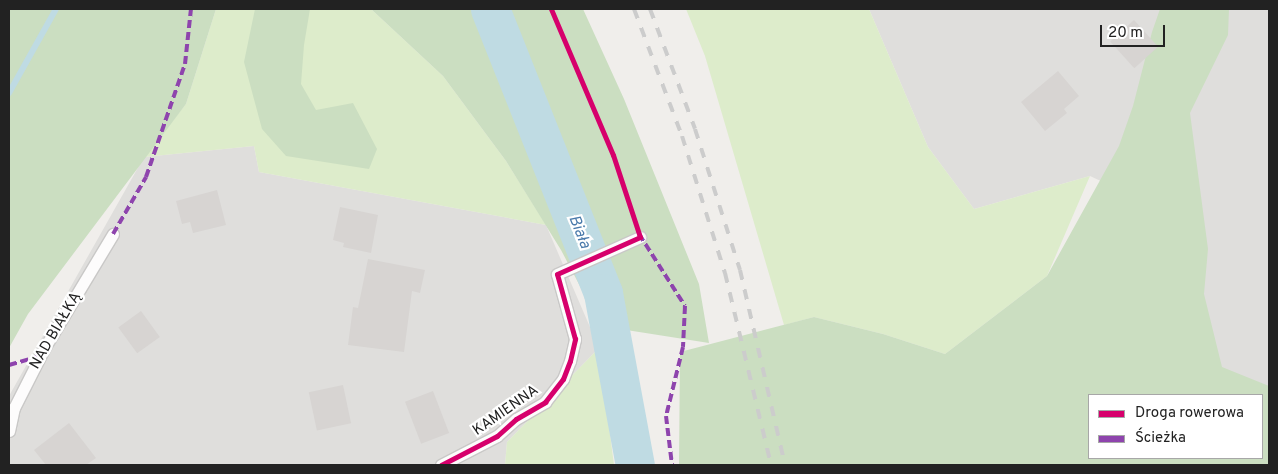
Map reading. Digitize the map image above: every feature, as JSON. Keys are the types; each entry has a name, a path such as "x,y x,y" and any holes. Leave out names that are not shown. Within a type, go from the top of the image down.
{"lane":[{"name":"NAD BIAŁKĄ","path":"9,431 14,408 45,347 112,234"},
{"name":"KAMIENNA","path":"441,465 497,436 516,420 545,402 563,379 570,361 575,339 557,274 573,265 640,237"}],"shaded area":[{"path":"869,9 1269,9 1269,465 1263,459 1263,394 1208,394 1170,213 1090,176 974,209 928,147"},
{"path":"254,146 259,172 546,225 599,348 507,442 505,465 9,465 9,396 144,157"}],"green space":[{"path":"9,9 216,9 186,104 28,314 9,348"},
{"path":"216,9 371,9 443,76 506,161 546,225 259,172 254,146 144,157 186,104"},
{"path":"255,9 310,9 304,45 301,84 316,110 353,103 377,149 369,169 286,156 262,129 244,62"},
{"path":"371,9 583,9 624,99 699,284 709,343 601,326 561,250 506,161 443,76"},
{"path":"686,9 869,9 928,147 974,209 1090,176 1047,276 945,354 883,334 814,317 784,325 705,56"},
{"path":"1160,9 1229,9 1228,35 1190,113 1208,249 1204,294 1222,367 1269,386 1269,465 679,465 680,352 814,317 883,334 945,354 1047,276 1119,146 1133,106 1152,32"},
{"path":"599,348 614,465 505,465 507,442"}],"building":[{"path":"1134,20 1158,47 1134,68 1110,41"},
{"path":"1058,71 1079,96 1064,109 1067,113 1045,131 1021,102"},
{"path":"217,190 226,225 193,233 190,222 182,224 176,201"},
{"path":"340,207 378,215 371,253 343,247 344,243 333,240"},
{"path":"368,259 425,270 420,293 412,291 404,352 348,345 353,307 358,308"},
{"path":"141,311 160,337 137,353 118,327"},
{"path":"343,385 351,423 317,430 309,392"},
{"path":"433,391 449,433 421,444 405,402"},
{"path":"69,423 96,458 86,465 46,465 34,450"}],"waterway":[{"path":"9,93 56,9"},
{"name":"Biała","path":"490,9 603,293 635,465"}],"railway":[{"path":"634,9 682,136 725,273 771,465"},
{"path":"650,9 695,129 740,270 785,465"}],"marked path":[{"path":"113,234 146,177 185,64 191,9"},
{"path":"639,234 685,306 683,347 666,416 672,465"},
{"path":"9,365 40,356"}],"cycle path":[{"path":"441,465 497,436 516,419 545,402 563,379 570,361 575,339 557,274 640,237 613,155 551,9"}]}
